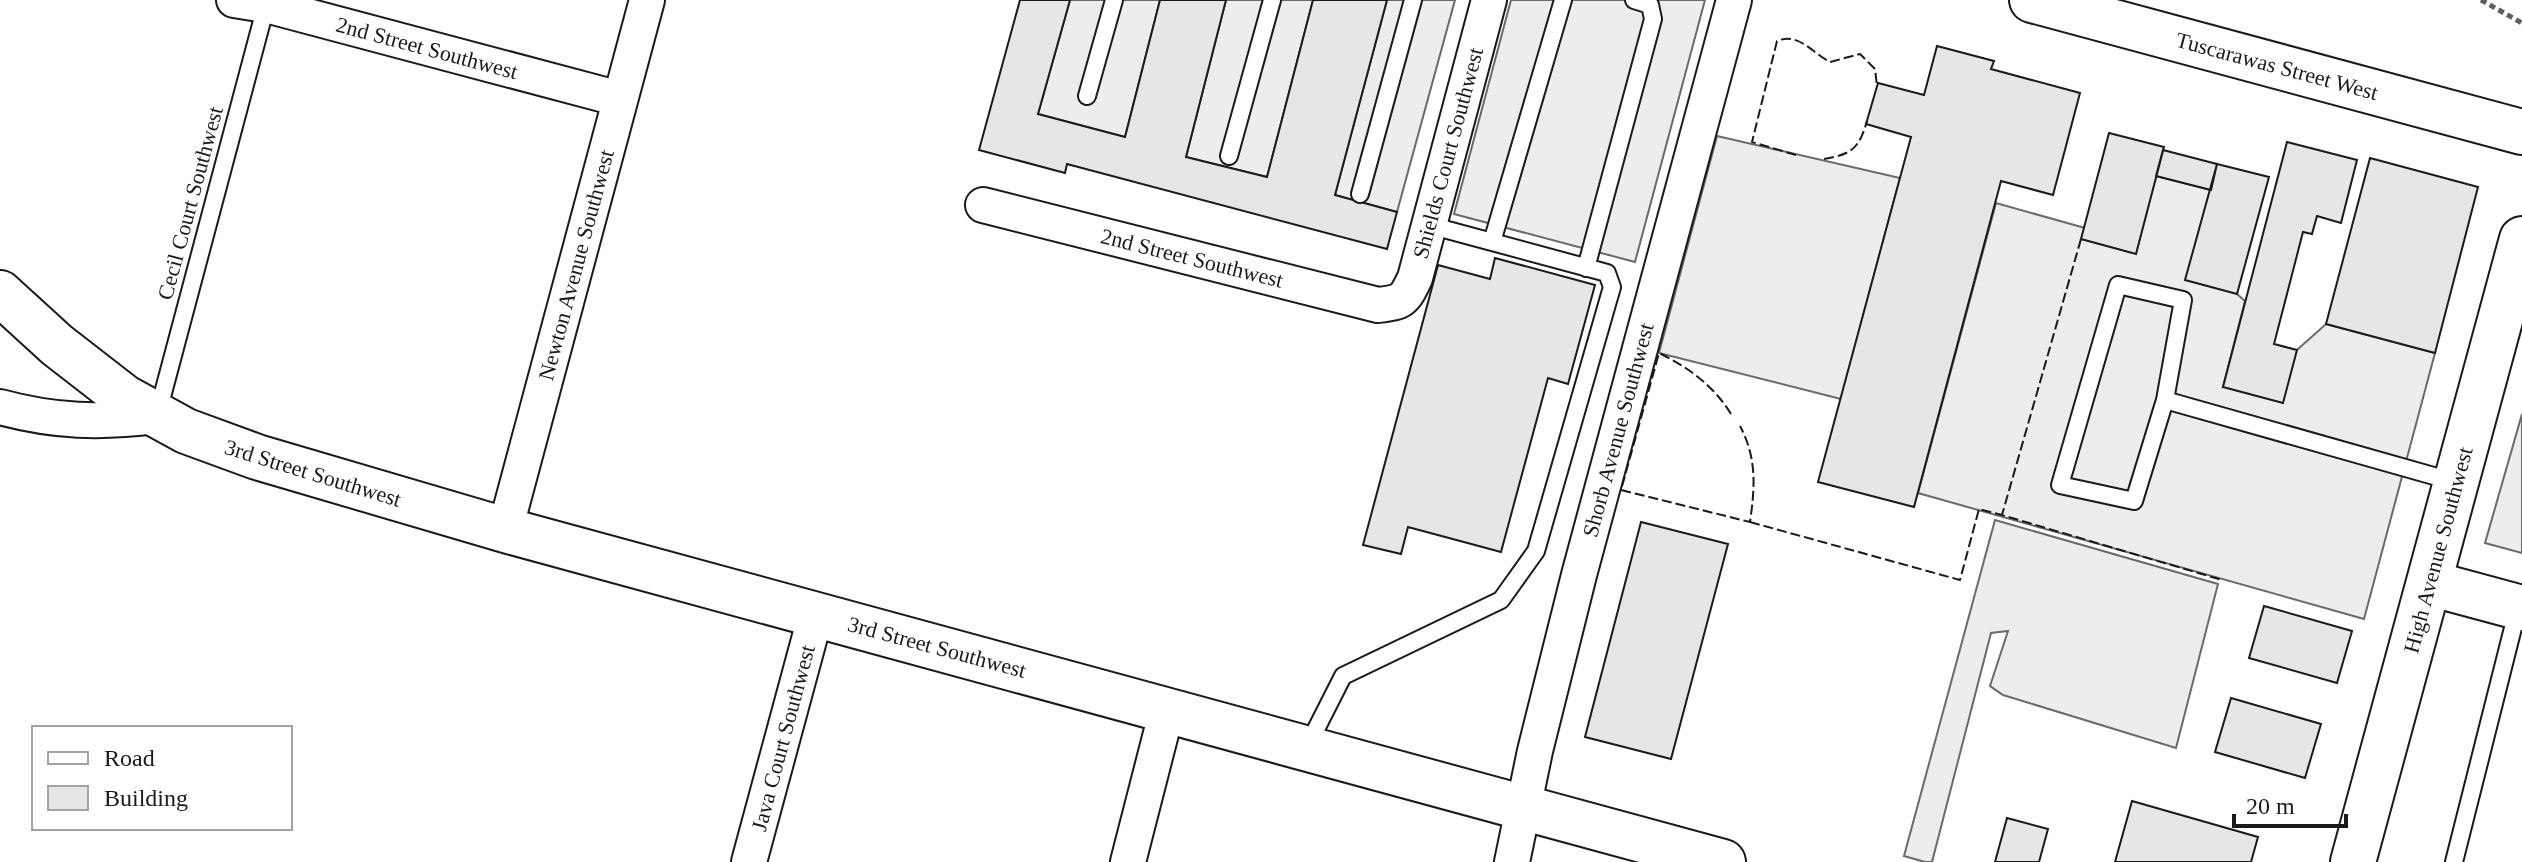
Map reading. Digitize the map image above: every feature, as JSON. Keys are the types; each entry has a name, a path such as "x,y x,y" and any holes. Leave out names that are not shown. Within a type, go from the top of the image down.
{"street":[{"name":"Newton Avenue Southwest","path":"505,530 647,0"},
{"name":"Shields Court Southwest","path":"1400,302 1407,296 1415,278 1489,0"},
{"name":"Shorb Avenue Southwest","path":"1512,862 1535,751 1579,575 1734,0"},
{"name":"Tuscarawas Street West","path":"2032,0 2522,132"},
{"name":"2nd Street Southwest","path":"256,2 620,99"},
{"name":"2nd Street Southwest","path":"983,205 1378,305 1400,302"},
{"name":"High Avenue Southwest","path":"2353,862 2522,239"},
{"name":"3rd Street Southwest","path":"0,293 57,345 124,397 186,431 286,467 505,530 1723,862"},
{"path":"0,407 77,421 109,422 156,416"},
{"path":"2429,583 2520,608"},
{"name":"Java Court Southwest","path":"749,862 816,614"},
{"path":"1128,862 1167,710"}],"lane":[{"path":"1087,96 1114,0"},
{"path":"1229,156 1272,0"},
{"path":"1360,194 1413,0"},
{"path":"1492,242 1563,0"},
{"path":"1586,268 1653,19 1650,5 1634,0"},
{"name":"Cecil Court Southwest","path":"156,416 256,2"},
{"path":"1306,749 1343,676 1501,600 1536,551 1612,287 1607,273 1429,225"},
{"path":"2118,285 2183,300 2165,400 2134,501 2060,485 2118,285"},
{"path":"2165,400 2456,483"},
{"path":"2454,862 2520,608"}],"path":[{"path":"2481,0 2522,23"}],"shaded area":[{"path":"1070,0 1160,0 1125,137 1038,114"},
{"path":"1226,0 1313,0 1267,177 1186,157"},
{"path":"1387,0 1455,0 1397,212 1335,195"},
{"path":"1511,0 1705,0 1635,262 1454,214"},
{"path":"1717,136 1900,178 1841,399 1659,353"},
{"path":"2156,176 2211,190 2237,294 2245,301 2223,387 2297,350 2326,324 2435,353 2364,619 1918,493 1996,203 2085,228 2082,239 2136,253"},
{"path":"2522,414 2522,553 2485,543"},
{"path":"1995,520 2218,584 2176,748 2003,695 1990,686 2008,631 1991,633 1932,862 1925,862 1904,856"}],"building":[{"path":"1020,0 1070,0 1038,114 1125,137 1160,0 1226,0 1186,157 1267,177 1313,0 1387,0 1335,195 1397,212 1387,249 1067,164 1065,173 979,150"},
{"path":"1937,46 1994,61 1991,69 2080,93 2053,195 2001,181 1914,507 1818,482 1911,137 1866,124 1878,83 1924,95"},
{"path":"2109,133 2164,147 2136,254 2081,239"},
{"path":"2287,142 2357,160 2341,223 2317,216 2312,234 2303,232 2274,344 2297,350 2283,403 2223,387"},
{"path":"2163,150 2217,164 2211,190 2156,176"},
{"path":"2370,158 2478,187 2435,353 2326,324"},
{"path":"2217,164 2269,177 2237,294 2185,280"},
{"path":"1495,258 1595,285 1568,384 1548,378 1501,552 1408,527 1401,554 1363,545 1438,265 1490,279"},
{"path":"1641,522 1728,544 1671,759 1585,737"},
{"path":"2264,606 2352,631 2337,683 2249,658"},
{"path":"2231,698 2321,724 2305,778 2215,752"},
{"path":"2132,801 2258,837 2251,862 2115,862"},
{"path":"2007,818 2048,829 2039,862 1995,862"}],"fence":[{"path":"1796,155 1752,142 1777,41 1799,41 1830,62 1860,54 1875,69 1877,86"},
{"path":"1824,159 1842,155 1858,144 1867,121"},
{"path":"2081,239 2002,515 2222,580"},
{"path":"1731,414 1700,378 1659,353 1621,490 1750,522 1752,461 1740,426"},
{"path":"1750,522 1960,580 1979,509 2002,515"}]}
